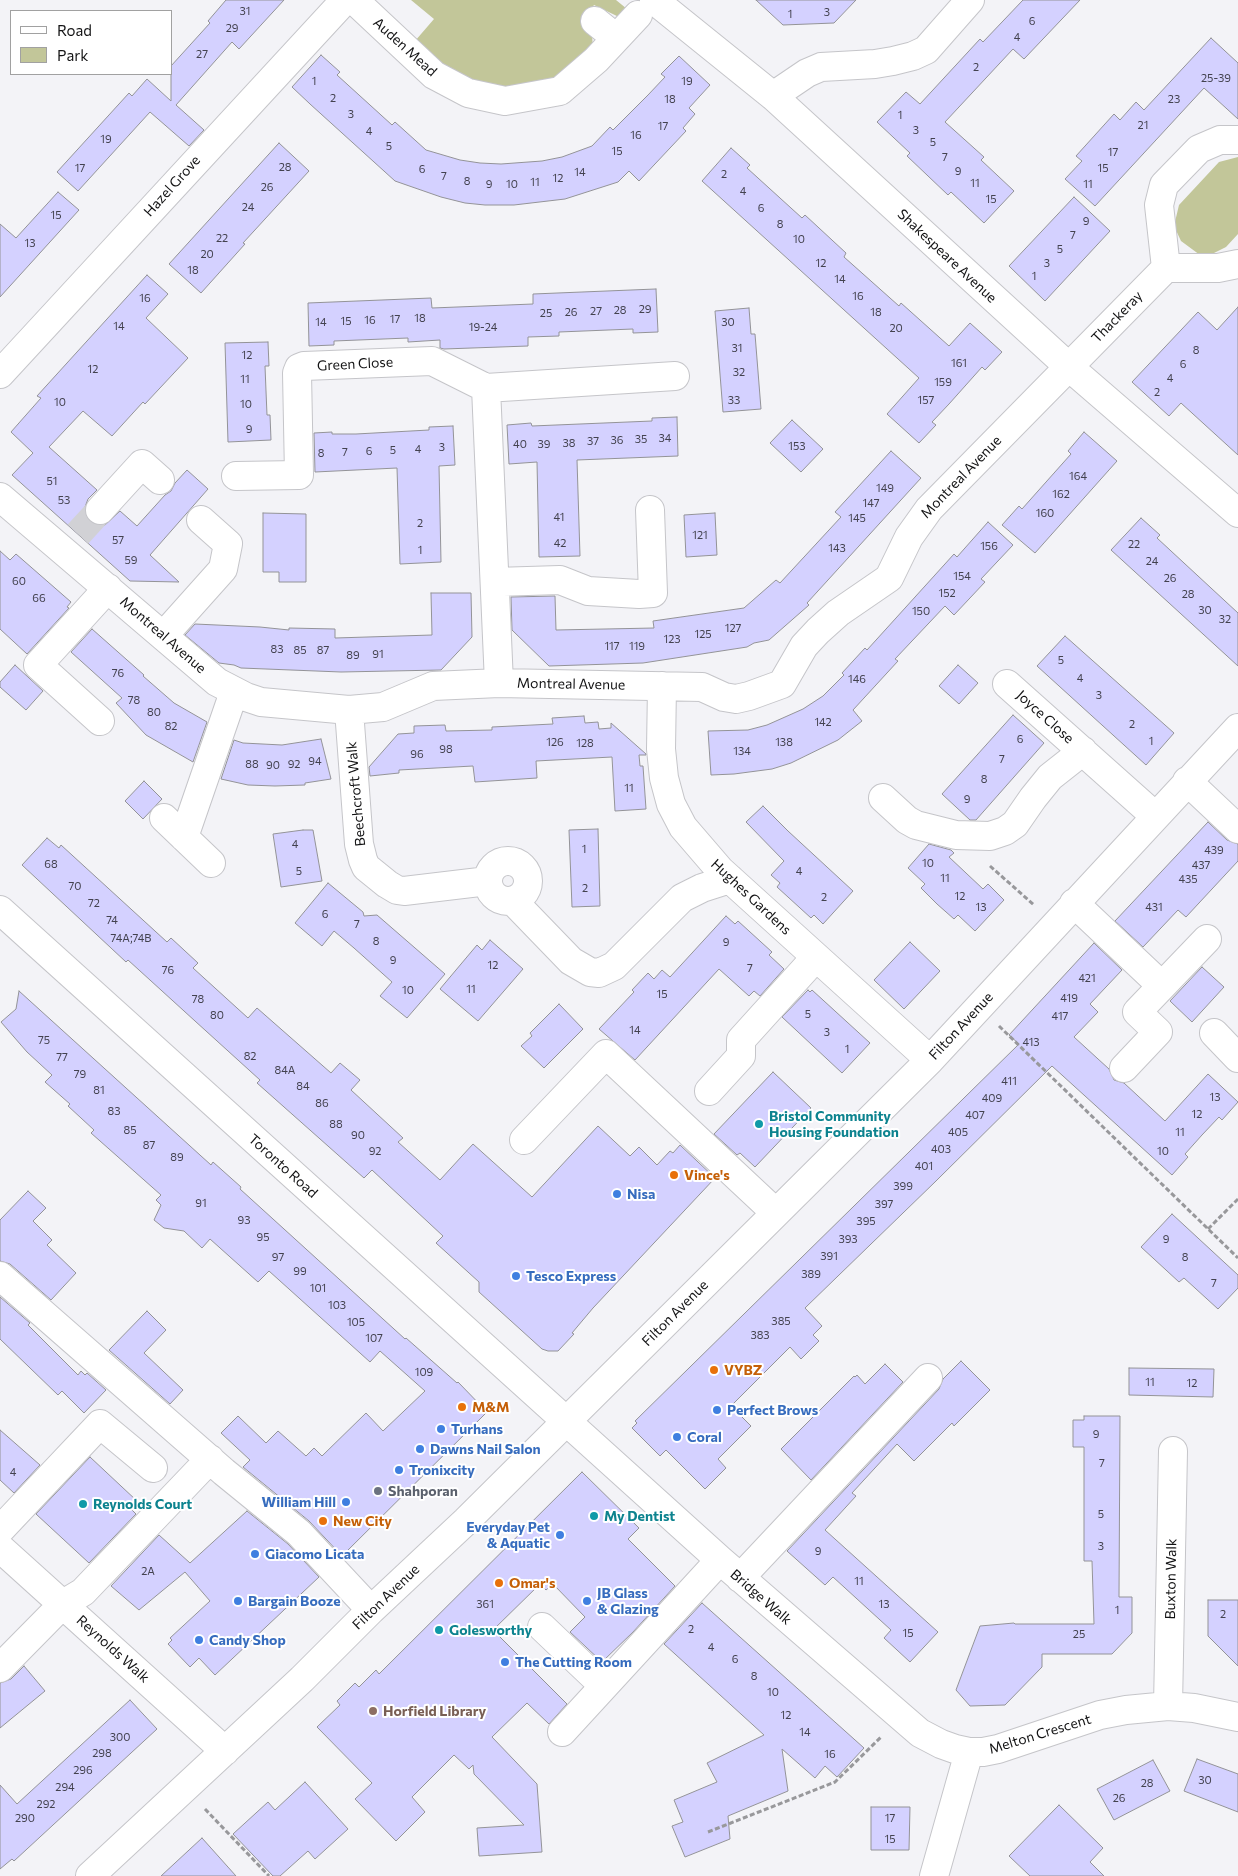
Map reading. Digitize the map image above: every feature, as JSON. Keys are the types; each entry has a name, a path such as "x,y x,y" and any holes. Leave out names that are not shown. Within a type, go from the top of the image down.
{"street":[{"name":"Hazel Grove","path":"0,374 345,0"},
{"name":"Auden Mead","path":"354,0 434,75 468,93 505,101 560,91 596,60 646,8"},
{"path":"773,96 806,73 821,67 893,62 926,50 970,0"},
{"name":"Shakespeare Avenue","path":"646,8 773,96 1068,367 1238,513"},
{"path":"595,21 616,38"},
{"path":"1238,140 1220,140 1198,149 1164,185 1159,205 1166,268 1218,268 1238,264"},
{"name":"Thackeray","path":"1068,367 1166,268"},
{"name":"Green Close","path":"236,476 299,475 297,373 299,368 304,366 432,361 486,388"},
{"name":"Montreal Avenue","path":"0,497 70,542 108,588 206,673 234,692 261,702 349,710 383,707 433,686 499,683 702,687 724,697 736,699 782,684 794,662 811,638 838,613 889,578 909,537 929,509 1068,367"},
{"path":"499,683 486,388 675,376"},
{"path":"100,510 142,464 160,480"},
{"path":"495,582 560,580 588,591 653,593 650,510"},
{"path":"164,635 223,569 228,544 201,520"},
{"path":"100,721 38,665 108,588"},
{"name":"Joyce Close","path":"1007,684 1155,816"},
{"name":"Hughes Gardens","path":"662,686 661,749 664,778 671,804 683,827 694,842 730,879 930,1060"},
{"path":"184,837 234,692"},
{"name":"Beechcroft Walk","path":"349,710 359,844 366,867 387,884 404,892 488,881"},
{"name":"Filton Avenue","path":"90,1876 302,1679 371,1610 466,1521 930,1060 1238,728"},
{"name":"Joyce Close","path":"883,798 911,822 942,832 965,836 990,836 1012,826 1050,777 1083,751"},
{"path":"1187,781 1238,829"},
{"path":"164,818 211,863"},
{"path":"503,861 521,864 529,880 527,889 521,897 513,901 504,901 496,897 490,890 488,881 489,872 495,865 503,861"},
{"path":"513,901 572,961 590,972 599,972 614,966 682,898 702,888 730,879"},
{"path":"1074,903 1162,986"},
{"name":"Toronto Road","path":"0,910 566,1422"},
{"path":"1124,1068 1158,1032 1137,1012 1206,939"},
{"path":"709,1091 741,1056 740,1040 816,957"},
{"path":"1214,1033 1238,1058"},
{"path":"524,1140 606,1054 776,1213"},
{"path":"0,1276 210,1459 299,1532 371,1610"},
{"path":"562,1732 604,1686 730,1569 928,1378"},
{"name":"Bridge Walk","path":"566,1422 900,1718 930,1739 969,1752"},
{"path":"0,1530 100,1424 153,1468"},
{"name":"Buxton Walk","path":"1168,1706 1174,1451"},
{"path":"0,1668 63,1604 83,1592 210,1459"},
{"name":"Reynolds Walk","path":"0,1548 225,1751"},
{"path":"542,1628 604,1686"},
{"name":"Melton Crescent","path":"934,1876 969,1752 998,1749 1100,1715 1126,1710 1168,1706 1194,1708 1238,1717"}],"path":[{"path":"965,836 974,853 1055,924"},
{"path":"979,1007 1238,1258"},
{"path":"1208,1229 1238,1199"},
{"path":"708,1832 835,1782 900,1718"},
{"path":"185,1788 269,1876"}],"green space":[{"path":"411,0 616,0 627,9 619,17 594,5 582,22 592,34 593,49 582,64 542,86 491,91 434,65 415,41 434,19"},
{"path":"1238,157 1238,234 1226,247 1214,253 1200,255 1181,241 1174,226 1179,205 1219,162"}],"building":[{"path":"226,0 284,0 239,49 232,42 176,105 204,130 189,146 150,112 78,191 57,172 129,93 132,96 147,79 171,101 172,65 210,23 208,21"},
{"path":"756,0 856,0 834,23 783,25"},
{"path":"1023,0 1080,0 1024,59 1013,49 945,122 984,157 981,160 1014,191 984,223 951,192 948,195 907,156 910,153 877,122 906,92 920,104 980,39 983,42"},
{"path":"1211,38 1238,63 1238,119 1204,88 1095,206 1065,179 1082,161 1076,156 1114,114 1120,120 1136,102 1144,110"},
{"path":"321,55 340,72 337,75 392,125 395,122 426,150 460,160 480,163 501,164 542,161 562,157 592,146 610,127 613,130 648,95 665,77 661,74 679,56 710,85 689,108 695,114 683,128 686,131 639,181 629,171 618,182 565,199 514,205 485,205 465,203 441,197 395,181 310,104 292,87"},
{"path":"279,143 309,171 243,243 245,244 201,293 169,264"},
{"path":"731,148 750,165 747,168 802,218 805,215 846,253 844,257 899,306 901,303 949,346 970,323 1002,352 985,370 982,367 932,422 936,425 919,443 887,414 919,378 702,181"},
{"path":"58,192 79,210 0,297 0,224 16,238"},
{"path":"1074,197 1110,231 1045,301 1009,266"},
{"path":"147,275 168,294 146,318 188,358 145,404 143,402 112,436 83,411 49,447 97,490 88,499 85,507 85,515 90,522 96,525 105,525 120,511 137,526 165,495 171,491 175,483 187,470 208,489 150,555 179,582 130,581 12,475 33,453 11,432 41,398 37,396"},
{"path":"656,289 658,332 633,333 633,329 559,332 559,336 528,337 528,346 444,349 440,348 440,340 408,342 408,338 334,341 334,345 309,346 308,303 431,298 432,308 533,304 533,294"},
{"path":"1238,307 1238,455 1181,403 1169,416 1132,382 1198,312 1217,330"},
{"path":"749,308 751,334 755,334 761,409 723,412 715,311"},
{"path":"268,342 269,366 265,366 267,415 270,415 271,440 228,442 225,343"},
{"path":"677,417 678,456 577,460 580,556 539,557 537,462 509,464 507,425 531,423 532,426 652,421 652,418"},
{"path":"792,420 823,449 801,472 770,443"},
{"path":"453,426 455,465 439,466 441,562 400,564 397,468 315,472 314,433 356,434 429,430 429,427"},
{"path":"1084,432 1117,461 1035,553 1002,525 1019,506 1022,509 1071,454 1068,451"},
{"path":"891,451 921,478 807,603 809,605 769,640 754,643 747,647 643,663 549,666 512,630 511,597 555,596 556,630 654,628 653,621 744,608 776,580 780,583 841,517 835,512"},
{"path":"263,513 306,514 306,582 279,582 279,572 263,572"},
{"path":"715,513 717,555 686,557 684,515"},
{"path":"1141,518 1160,535 1157,538 1238,613 1238,666 1111,550"},
{"path":"988,522 1013,545 981,579 985,582 954,615 945,606 895,659 898,661 853,710 862,721 838,740 791,763 772,769 711,775 708,731 748,730 767,725 803,709 823,696 844,675 842,673 865,648 867,650 954,554 957,557"},
{"path":"0,551 10,560 16,554 71,602 67,607 69,608 27,654 0,629"},
{"path":"431,593 471,593 472,637 441,670 341,672 241,668 219,663 185,635 195,624 289,630 289,628 335,629 335,638 432,635"},
{"path":"92,629 174,703 207,722 193,762 146,735 116,703 122,698 71,652"},
{"path":"1065,636 1174,733 1146,765 1037,666"},
{"path":"15,665 43,691 26,710 0,687 0,682"},
{"path":"958,665 978,683 959,704 939,686"},
{"path":"1013,715 1044,743 976,820 970,820 942,794"},
{"path":"584,716 585,723 598,722 599,729 611,728 611,723 646,754 639,755 640,766 643,766 646,809 615,811 612,757 536,761 537,778 475,782 473,766 399,770 399,773 370,776 369,767 398,734 414,733 414,726 445,725 446,731 492,730 492,727 553,724 552,718"},
{"path":"321,739 331,779 305,783 305,785 275,786 248,785 221,779 234,740 243,743 282,745"},
{"path":"144,781 162,799 143,819 125,801"},
{"path":"763,806 853,891 823,924 814,915 811,918 777,887 780,883 771,875 784,861 746,822"},
{"path":"1208,822 1227,840 1238,844 1238,861 1186,917 1178,910 1143,947 1115,921"},
{"path":"598,829 600,906 572,907 569,830"},
{"path":"313,830 322,881 281,887 273,834"},
{"path":"47,838 59,848 61,845 167,942 171,938 198,963 193,968 248,1018 257,1008 331,1073 340,1063 360,1080 351,1090 403,1138 398,1142 440,1180 473,1144 532,1197 598,1126 630,1156 639,1147 657,1165 670,1151 673,1153 680,1145 715,1178 593,1308 572,1333 574,1334 558,1351 542,1349 479,1292 479,1282 436,1243 443,1236 372,1170 364,1178 257,1083 260,1080 128,960 126,962 22,865"},
{"path":"929,844 951,850 954,853 949,857 983,889 988,884 1004,900 975,931 958,915 954,919 937,904 921,888 925,884 908,868"},
{"path":"328,883 363,912 364,916 377,915 445,974 407,1018 380,996 392,982 334,931 322,946 295,923"},
{"path":"726,916 735,924 738,921 772,952 769,955 784,969 760,996 754,991 749,996 719,969 635,1060 599,1029 634,992 632,990 648,973 654,979 662,970 670,977"},
{"path":"490,940 523,969 478,1021 440,989 477,945 482,950"},
{"path":"910,942 940,971 904,1009 874,980"},
{"path":"1094,943 1122,970 1090,1004 1098,1012 1074,1037 1109,1069 1114,1080 1124,1083 1165,1121 1208,1074 1238,1102 1222,1120 1219,1117 1202,1135 1185,1154 1188,1157 1172,1175 1052,1066 805,1308 822,1326 813,1335 819,1341 801,1359 790,1347 731,1406 751,1426 718,1459 726,1468 705,1489 666,1450 660,1456 632,1428 637,1423 635,1421 1019,1044 1009,1035"},
{"path":"1202,967 1224,987 1192,1022 1170,1001"},
{"path":"808,990 810,992 812,990 870,1043 842,1073 782,1017"},
{"path":"19,991 211,1165 213,1162 241,1187 240,1189 405,1339 458,1382 487,1412 342,1556 309,1521 243,1467 250,1460 221,1433 238,1416 266,1443 278,1431 306,1456 314,1448 322,1456 366,1413 383,1431 425,1391 380,1351 370,1362 269,1271 258,1282 210,1239 202,1248 184,1231 164,1228 154,1220 161,1205 156,1200 161,1195 91,1133 94,1130 68,1106 70,1104 45,1082 52,1075 27,1052 1,1022 16,1009"},
{"path":"559,1004 583,1029 544,1068 521,1046 532,1036 530,1033"},
{"name":"Bristol Community Housing Foundation","path":"773,1072 811,1108 755,1167 740,1153 737,1155 714,1134"},
{"path":"28,1191 46,1208 33,1221 52,1240 47,1245 76,1273 51,1300 10,1264 0,1261 0,1220"},
{"path":"1172,1214 1238,1275 1238,1288 1218,1309 1184,1278 1179,1282 1141,1247"},
{"path":"0,1297 30,1323 28,1325 78,1375 81,1371 85,1375 87,1373 106,1390 84,1413 62,1391 58,1395 0,1339"},
{"path":"147,1311 166,1330 144,1353 183,1390 170,1404 109,1350"},
{"path":"961,1361 990,1390 954,1426 952,1423 914,1461 897,1444 852,1493 856,1496 825,1530 938,1632 910,1662 884,1638 891,1630 833,1577 825,1585 787,1551 939,1389 943,1379"},
{"path":"885,1364 903,1382 811,1480 781,1449 854,1376 857,1375 865,1384"},
{"path":"1129,1368 1214,1369 1213,1397 1129,1395"},
{"path":"1084,1416 1120,1416 1119,1597 1132,1597 1132,1633 1112,1654 1042,1654 1042,1667 1005,1705 970,1706 956,1690 980,1626 1014,1623 1094,1624 1092,1561 1084,1561 1084,1447 1073,1447 1073,1420 1084,1420"},
{"path":"0,1430 40,1465 14,1493 0,1480"},
{"name":"Reynolds Court","path":"90,1457 137,1501 130,1508 136,1514 89,1563 36,1514"},
{"path":"582,1472 639,1528 628,1539 675,1586 633,1632 602,1662 570,1632 585,1617 553,1584 546,1590 540,1584 493,1630 567,1704 549,1724 527,1703 492,1737 537,1784 542,1852 479,1856 477,1828 524,1825 474,1774 473,1765 469,1769 454,1755 412,1797 425,1812 396,1841 355,1799 372,1783 317,1727 340,1705 337,1701 355,1683 359,1687 376,1670 379,1674"},
{"path":"247,1511 288,1544 319,1577 215,1675 199,1658 190,1667 168,1644 172,1640 170,1638 210,1601 185,1572 139,1610 111,1586 159,1535 190,1563"},
{"path":"1208,1600 1238,1600 1238,1666 1208,1636"},
{"path":"702,1603 864,1748 837,1777 825,1766 815,1778 782,1749 788,1791 728,1816 730,1839 685,1857 672,1826 683,1822 674,1800 717,1782 707,1763 764,1735 664,1644"},
{"path":"24,1666 45,1691 0,1728 0,1683 11,1679"},
{"path":"130,1700 157,1729 14,1861 12,1859 0,1869 0,1785 17,1804"},
{"path":"1197,1759 1238,1774 1238,1812 1184,1791"},
{"path":"1153,1760 1170,1791 1114,1820 1097,1789"},
{"path":"305,1782 348,1829 315,1859 308,1851 280,1876 273,1876 233,1834 268,1802 275,1810"},
{"path":"1059,1805 1103,1848 1090,1862 1104,1876 1030,1876 1009,1856"},
{"path":"871,1807 910,1807 909,1850 871,1850"},
{"path":"202,1838 236,1876 161,1876"}],"tunnel":[{"path":"78,534 100,510"}],"place":[{"name":"Bristol Community Housing Foundation","path":"759,1124"},
{"name":"Vince's","path":"674,1175"},
{"name":"Nisa","path":"617,1194"},
{"name":"Tesco Express","path":"516,1276"},
{"name":"VYBZ","path":"714,1370"},
{"name":"M&M","path":"462,1407"},
{"name":"Perfect Brows","path":"717,1410"},
{"name":"Turhans","path":"441,1429"},
{"name":"Coral","path":"677,1437"},
{"name":"Dawns Nail Salon","path":"420,1449"},
{"name":"Tronixcity","path":"399,1470"},
{"name":"Shahporan","path":"378,1491"},
{"name":"William Hill","path":"346,1502"},
{"name":"Reynolds Court","path":"83,1504"},
{"name":"My Dentist","path":"594,1516"},
{"name":"New City","path":"323,1521"},
{"name":"Everyday Pet & Aquatic","path":"560,1535"},
{"name":"Giacomo Licata","path":"255,1554"},
{"name":"Omar's","path":"499,1583"},
{"name":"Bargain Booze","path":"238,1601"},
{"name":"JB Glass & Glazing","path":"587,1601"},
{"name":"Golesworthy","path":"439,1630"},
{"name":"Candy Shop","path":"199,1640"},
{"name":"The Cutting Room","path":"505,1662"},
{"name":"Horfield Library","path":"373,1711"}]}
